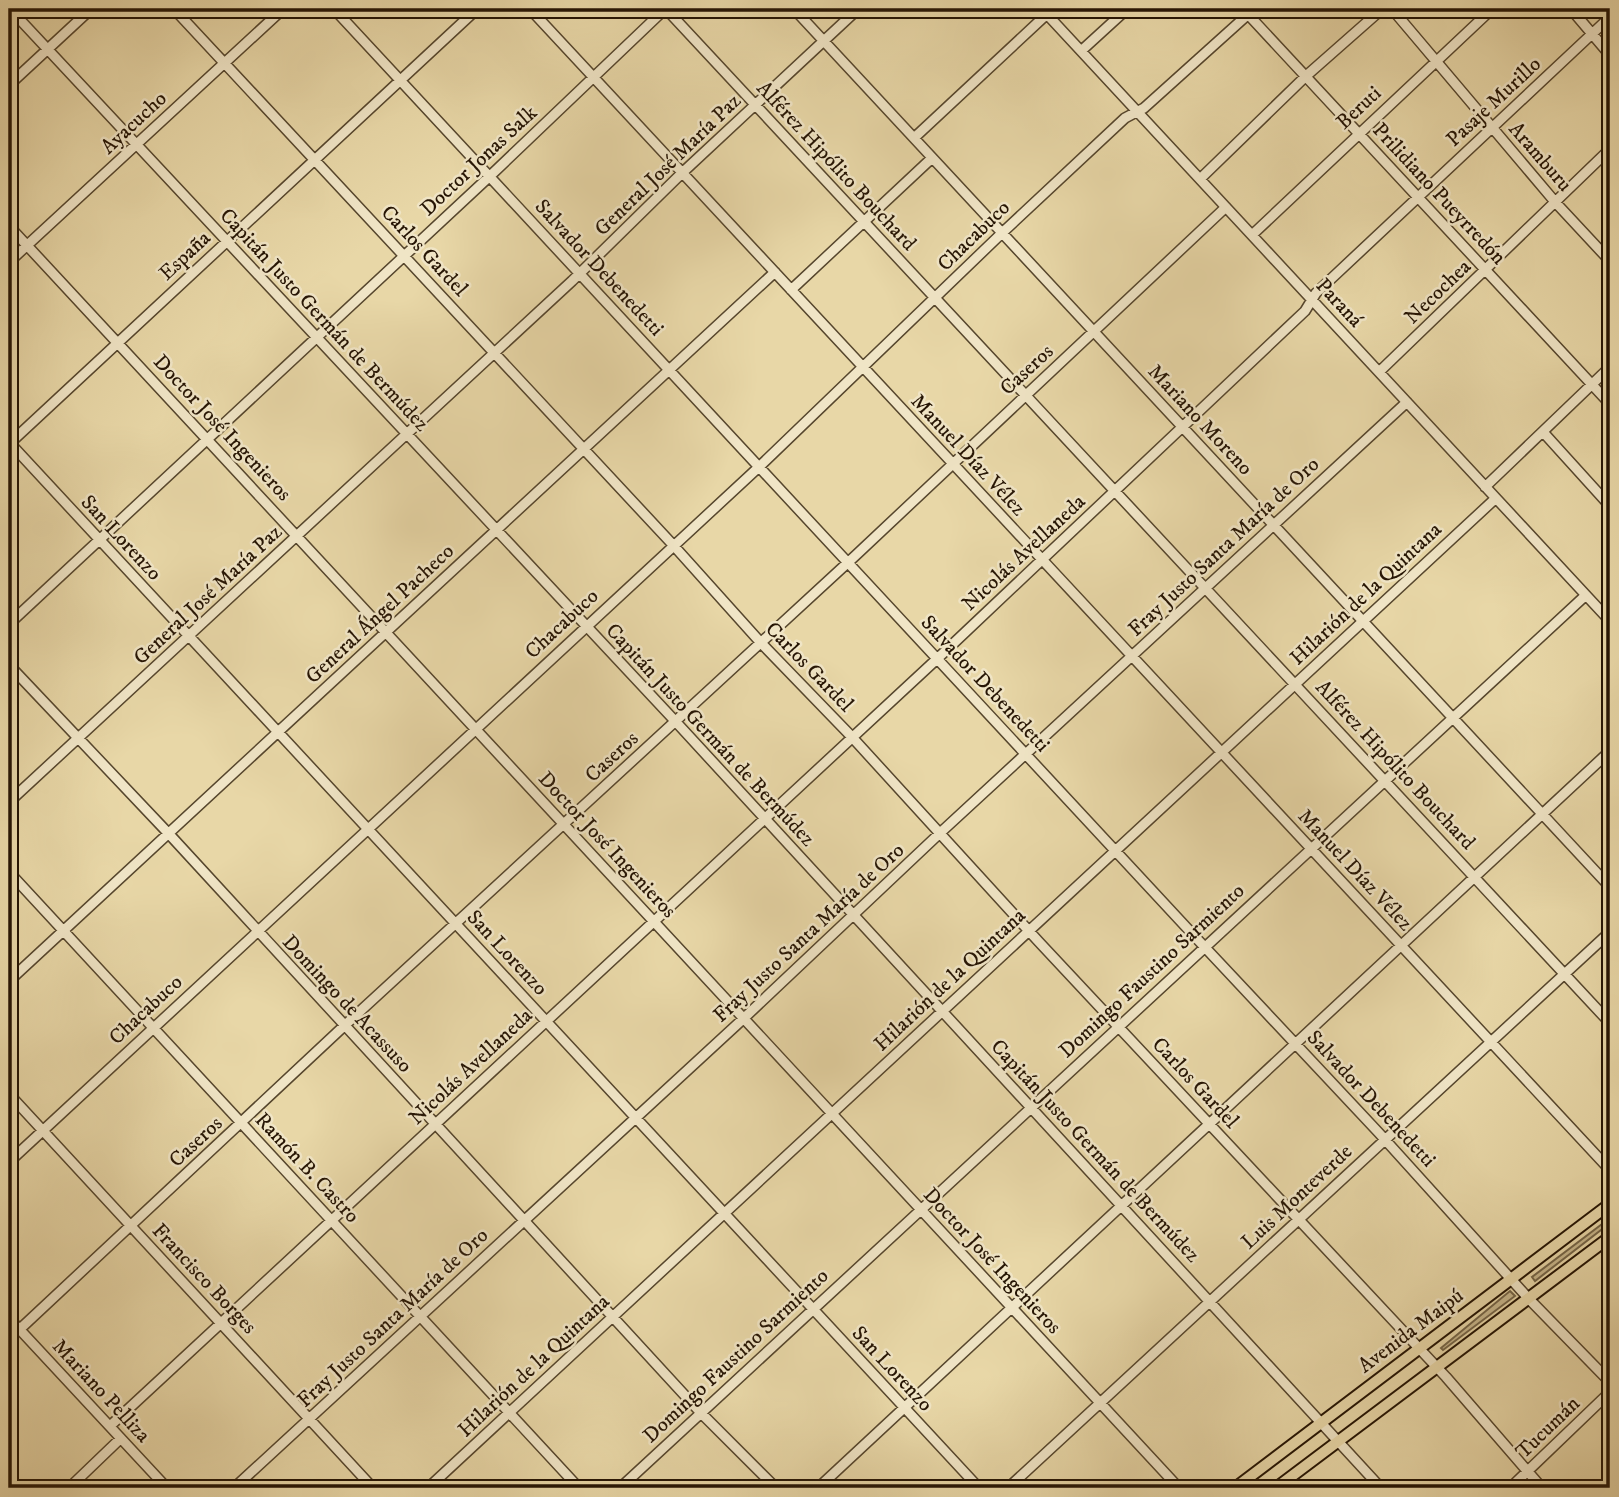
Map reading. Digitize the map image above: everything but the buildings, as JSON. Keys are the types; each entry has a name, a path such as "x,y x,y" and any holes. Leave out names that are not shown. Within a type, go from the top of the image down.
{"main road":[{"name":"Avenida Maipú","path":"1235,1488 1610,1204"},
{"name":"Avenida Maipú","path":"1276,1488 1610,1237"}],"street":[{"name":"Capitán Justo Germán de Bermúdez","path":"10,9 676,722 1029,1109 1121,1204 1381,1488"},
{"path":"9,85 91,9"},
{"name":"Carlos Gardel","path":"174,9 674,545 761,643 851,736 1028,931 1420,1349 1542,1488"},
{"name":"Ayacucho","path":"9,262 283,9"},
{"name":"Salvador Debenedetti","path":"334,9 1385,1139 1529,1299 1610,1382"},
{"name":"España","path":"9,443 477,9"},
{"name":"Manuel Díaz Vélez","path":"530,9 1610,1170"},
{"name":"Doctor Jonas Salk","path":"9,624 666,9"},
{"name":"Alférez Hipólito Bouchard","path":"666,9 1610,1023"},
{"name":"Mariano Moreno","path":"794,9 1610,887"},
{"name":"General José María Paz","path":"9,802 580,274 682,173 858,9"},
{"path":"1081,51 1127,9"},
{"path":"1200,179 1306,76 1382,9"},
{"name":"Aramburu","path":"1392,9 1556,203 1610,261"},
{"name":"Beruti","path":"1252,235 1492,9"},
{"path":"1571,9 1610,55"},
{"path":"914,138 1044,11"},
{"name":"Paraná","path":"1044,11 1586,595 1605,608 1610,621"},
{"name":"Prilidiano Pueyrredón","path":"1249,11 1358,133 1610,404"},
{"name":"Chacabuco","path":"9,1162 760,466 1002,233 1249,11"},
{"name":"Pasaje Murillo","path":"1311,300 1417,196 1610,18"},
{"name":"Necochea","path":"1379,372 1610,149"},
{"path":"791,290 932,158"},
{"name":"Caseros","path":"20,1329 344,1026 761,643 1226,207"},
{"name":"Doctor José Ingenieros","path":"9,226 1179,1488"},
{"name":"General Ángel Pacheco","path":"9,981 775,272"},
{"name":"Nicolás Avellaneda","path":"110,1426 938,658 1305,311 1311,300"},
{"path":"1485,486 1610,367"},
{"name":"Fray Justo Santa María de Oro","path":"234,1488 1407,402"},
{"path":"1543,432 1610,506"},
{"name":"San Lorenzo","path":"9,443 979,1488"},
{"name":"Hilarión de la Quintana","path":"428,1488 1496,498"},
{"name":"Domingo Faustino Sarmiento","path":"620,1488 1586,595"},
{"name":"Domingo de Acassuso","path":"9,665 169,834 701,1413 776,1488"},
{"path":"818,1488 1610,751"},
{"name":"Ramón B. Castro","path":"9,872 579,1488"},
{"name":"Luis Monteverde","path":"1008,1488 1610,932"},
{"name":"Francisco Borges","path":"9,1094 373,1488"},
{"name":"Mariano Pelliza","path":"9,1320 167,1488"},
{"name":"Tucumán","path":"1510,1488 1610,1392"},
{"path":"69,1488 120,1439"}],"shaded area":[{"path":"1610,1218 1610,1223 1535,1281 1532,1277"},
{"path":"1510,1291 1515,1296 1443,1350 1441,1348"}]}
